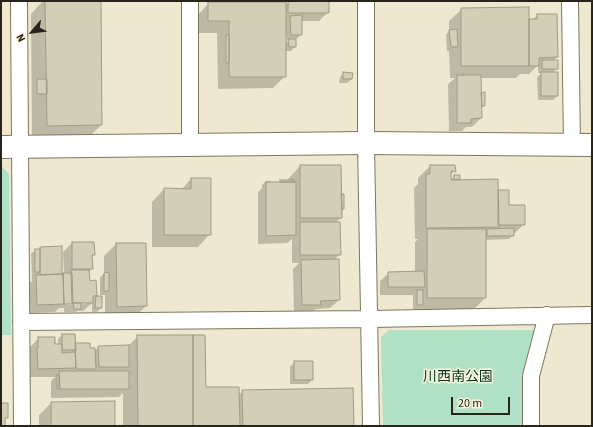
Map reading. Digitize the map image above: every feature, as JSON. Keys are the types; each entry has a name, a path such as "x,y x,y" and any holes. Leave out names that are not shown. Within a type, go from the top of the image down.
{"street":[{"path":"19,1 11,147 21,322 22,426"},
{"path":"190,1 190,145"},
{"path":"366,1 366,142 371,426"},
{"path":"11,147 366,142 582,145 570,1"},
{"path":"531,426 531,376 547,315"},
{"path":"21,322 370,319 592,315"}],"green space":[{"path":"1,165 9,174 11,335 1,335"},
{"name":"川西南公園","path":"389,330 535,330 526,426 383,426 381,337"}],"building":[{"path":"45,1 101,1 102,125 47,126"},
{"path":"288,1 329,1 329,13 288,13"},
{"path":"208,2 286,2 286,77 229,77 229,21 208,21"},
{"path":"529,7 529,66 461,66 461,8"},
{"path":"537,14 557,14 558,57 539,58 539,66 529,66 529,19 537,19"},
{"path":"302,15 302,35 291,35 290,16"},
{"path":"457,29 458,47 451,47 449,30"},
{"path":"226,35 229,35 229,63 226,63"},
{"path":"288,39 296,39 296,47 289,47"},
{"path":"542,60 558,60 558,69 542,69"},
{"path":"343,72 353,73 352,79 343,79"},
{"path":"541,72 558,72 558,96 541,96"},
{"path":"457,75 481,75 482,118 471,119 471,123 457,123"},
{"path":"37,79 47,79 47,94 37,94"},
{"path":"485,92 485,106 482,106 481,93"},
{"path":"300,165 341,165 342,218 300,218"},
{"path":"430,165 455,165 456,172 451,171 451,180 498,179 499,227 426,228 426,174 430,174"},
{"path":"454,175 460,175 460,179 454,180"},
{"path":"191,178 211,178 211,235 164,235 164,188 191,189"},
{"path":"280,180 294,180 294,182 280,182"},
{"path":"266,182 296,182 296,235 266,236"},
{"path":"498,190 509,190 509,205 525,205 525,225 498,225"},
{"path":"341,194 344,194 344,209 342,209"},
{"path":"300,222 340,222 341,255 300,255"},
{"path":"514,228 514,236 487,236 487,229"},
{"path":"427,229 486,229 486,298 427,298"},
{"path":"72,242 94,242 95,255 92,255 93,269 72,269"},
{"path":"116,243 146,243 147,306 117,307"},
{"path":"62,246 62,274 40,275 40,247"},
{"path":"35,249 40,249 40,272 35,272"},
{"path":"339,259 340,300 320,301 321,305 302,305 301,260"},
{"path":"71,270 89,270 90,281 96,280 97,296 93,296 93,303 72,303"},
{"path":"424,271 425,287 388,287 388,272"},
{"path":"109,272 109,291 104,291 104,273"},
{"path":"63,273 72,273 73,304 64,304"},
{"path":"63,274 64,304 37,305 36,275"},
{"path":"417,290 423,290 423,305 417,305"},
{"path":"96,296 102,296 102,308 95,308"},
{"path":"73,303 81,303 81,309 74,309"},
{"path":"62,334 75,334 76,350 62,350"},
{"path":"137,335 193,335 193,426 138,426"},
{"path":"193,335 205,335 206,387 239,387 240,426 193,426"},
{"path":"38,337 55,337 55,344 62,344 62,353 75,352 76,368 38,369"},
{"path":"75,343 90,343 90,348 95,348 96,369 76,369"},
{"path":"129,345 129,367 99,367 98,346"},
{"path":"294,361 313,361 313,380 294,380"},
{"path":"59,371 129,371 129,389 60,389"},
{"path":"57,375 59,375 59,389 57,389"},
{"path":"353,388 354,426 243,426 242,390"},
{"path":"115,401 115,426 51,426 51,402"},
{"path":"1,403 8,403 8,418 5,418 5,426 1,426"}]}
